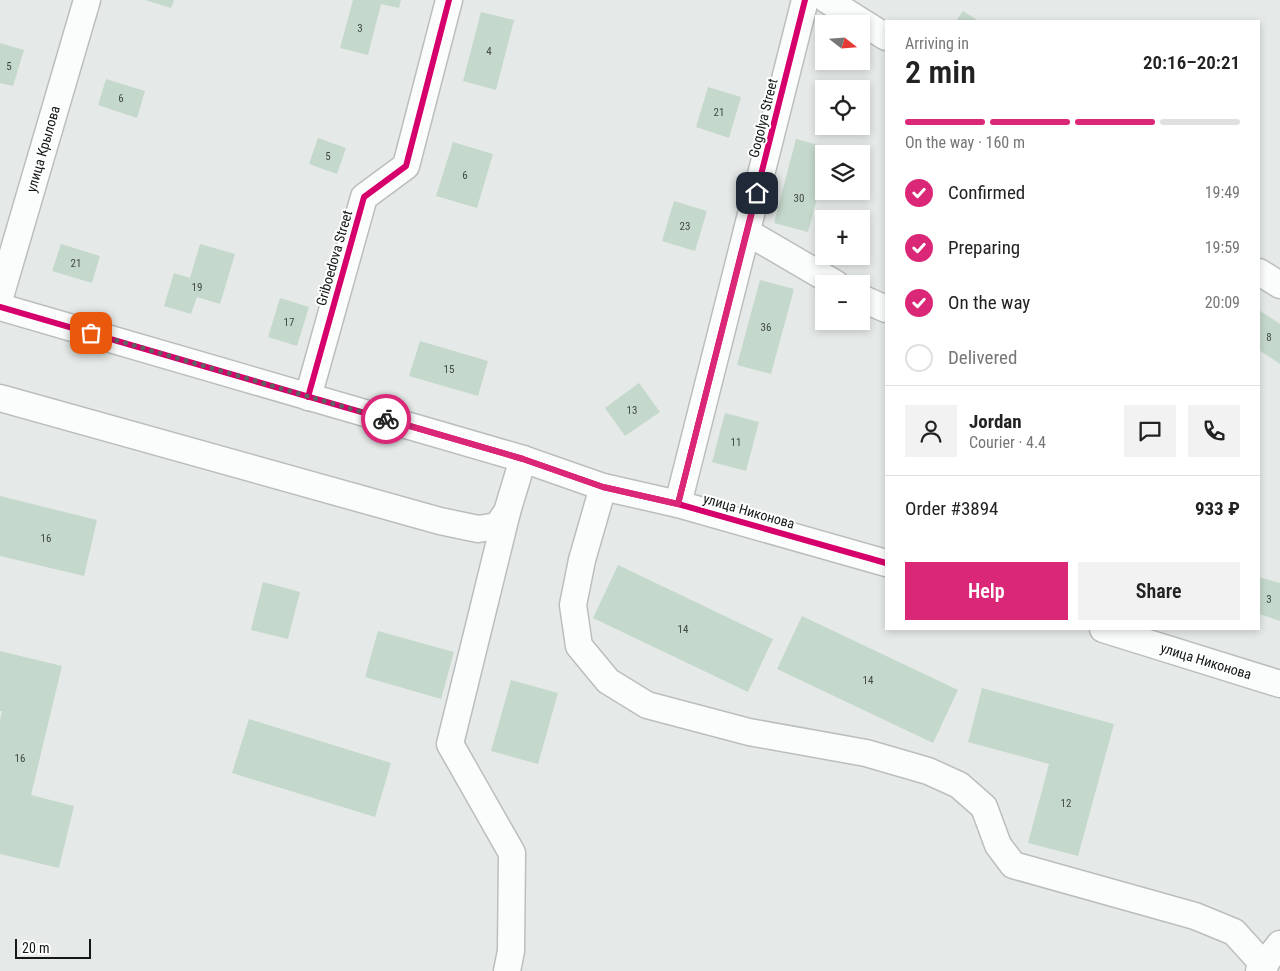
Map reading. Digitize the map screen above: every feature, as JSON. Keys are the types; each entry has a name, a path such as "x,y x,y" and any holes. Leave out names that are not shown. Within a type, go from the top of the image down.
{"street":[{"name":"улица Крылова","path":"0,297 87,0"},
{"name":"Griboedova Street","path":"308,397 364,197 406,166 449,0"},
{"name":"Gogolya Street","path":"678,504 805,0"},
{"path":"827,0 885,36"},
{"path":"747,232 821,275"},
{"path":"1260,273 1280,285"},
{"path":"870,302 885,309"},
{"name":"улица Никонова","path":"0,307 523,459 603,487 678,504 885,563"},
{"path":"0,398 440,521 478,529 497,526 507,512"},
{"path":"508,971 511,951 512,853 450,744 507,512 523,459"},
{"path":"603,487 582,560 574,606 579,646 608,681 647,705 749,732 866,753 928,771 959,786 984,807 998,845 1013,865 1195,916 1234,932 1262,968 1280,944"},
{"name":"улица Никонова","path":"1106,630 1280,684"}],"building":[{"path":"145,0 174,0 171,8"},
{"path":"353,0 401,0 399,8 381,4 368,55 340,48"},
{"path":"963,11 977,20 957,20"},
{"path":"481,12 514,20 496,90 463,81"},
{"path":"0,43 24,50 13,86 0,83"},
{"path":"106,79 145,91 137,118 98,105"},
{"path":"708,87 741,97 729,138 696,127"},
{"path":"318,138 346,148 337,174 309,164"},
{"path":"796,139 819,145 815,145 815,200 817,200 808,232 774,223"},
{"path":"453,142 493,154 477,208 436,196"},
{"path":"674,201 707,211 695,251 662,241"},
{"path":"61,244 100,256 92,283 52,271"},
{"path":"200,244 235,254 220,304 197,297 191,314 164,306 174,273 190,278"},
{"path":"760,280 794,289 771,374 737,365"},
{"path":"280,298 309,307 297,346 268,337"},
{"path":"1260,311 1280,324 1280,364 1260,351"},
{"path":"420,341 488,361 478,396 409,376"},
{"path":"639,383 660,412 625,436 605,408"},
{"path":"725,413 759,422 746,471 712,462"},
{"path":"0,496 97,520 84,576 0,556"},
{"path":"618,565 773,639 748,692 593,618"},
{"path":"1260,577 1280,583 1280,621 1260,614"},
{"path":"263,582 300,592 288,639 251,630"},
{"path":"802,616 958,690 933,743 777,669"},
{"path":"378,631 454,652 441,699 365,677"},
{"path":"0,651 62,666 31,795 74,806 59,868 0,854 0,720 2,711 0,711"},
{"path":"511,680 558,693 538,764 491,751"},
{"path":"982,688 1114,724 1078,856 1028,843 1049,764 968,742"},
{"path":"249,719 391,763 375,817 232,773"}],"cycle path":[{"path":"308,397 364,197 406,166 449,0"},
{"path":"678,504 805,0"},
{"path":"0,307 523,459 603,487 678,504 885,563"}],"way so far":[{"path":"91,333 386,419"}],"route":[{"path":"386,419 523,459 603,487 678,504 757,193"}]}
